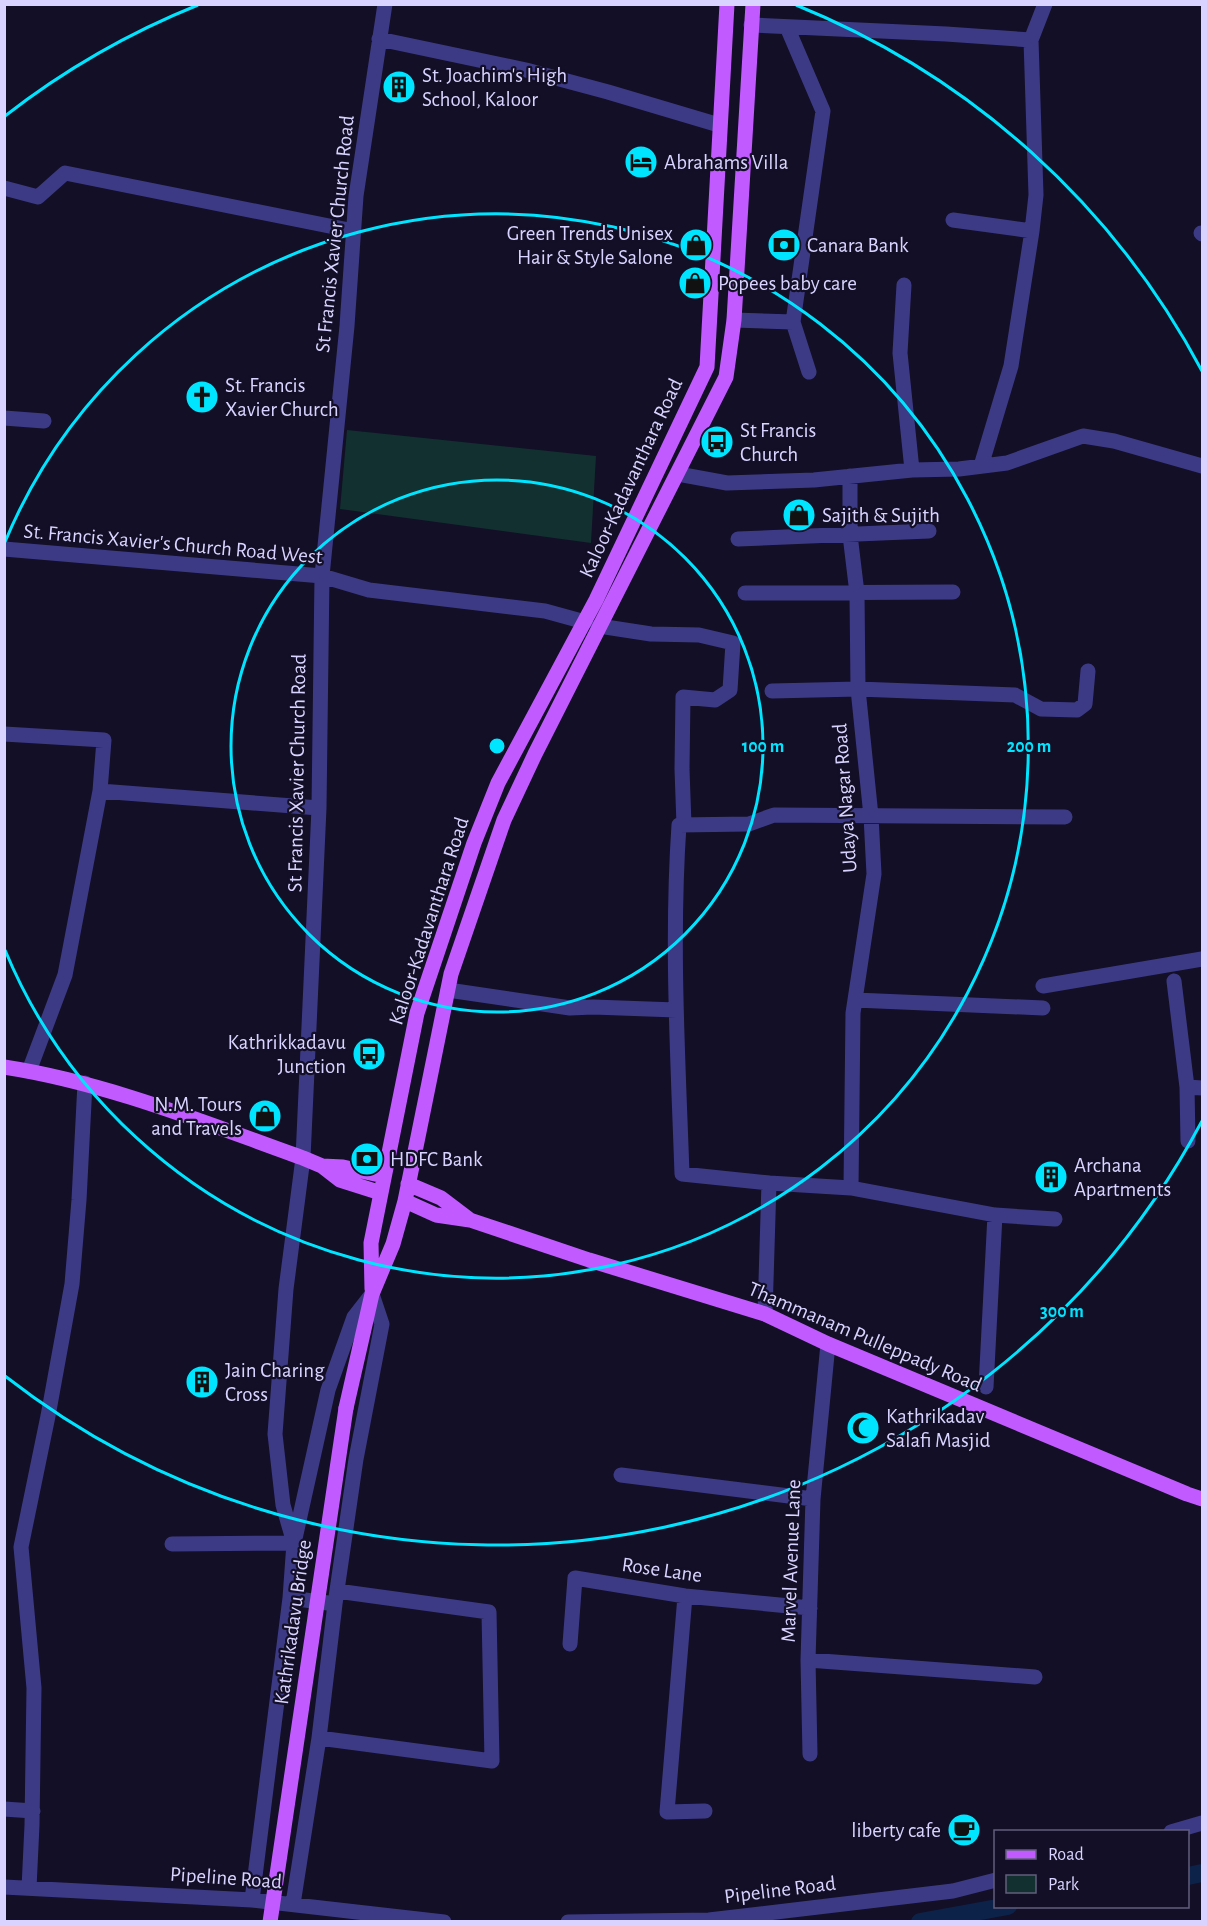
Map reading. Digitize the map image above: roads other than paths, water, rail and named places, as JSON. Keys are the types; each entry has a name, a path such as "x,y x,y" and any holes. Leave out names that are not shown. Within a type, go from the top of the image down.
{"main road":[{"name":"Kaloor-Kadavanthara Road","path":"372,1294 393,1244 405,1201 451,974 504,820 535,754 657,472 707,367 727,4"},
{"name":"Kaloor-Kadavanthara Road","path":"372,1294 371,1243 417,1013 474,843 498,783 678,474 726,377 734,320 753,4"},
{"path":"657,472 678,474"},
{"path":"4,1067 85,1083 160,1107 303,1158 322,1166 340,1180 381,1193"},
{"path":"322,1166 343,1167 384,1176"},
{"name":"Thammanam Pulleppady Road","path":"408,1184 441,1198 470,1220"},
{"name":"Thammanam Pulleppady Road","path":"405,1201 436,1215 470,1220 765,1314 828,1344 1203,1499"},
{"name":"Kathrikadavu Bridge","path":"270,1922 346,1408 372,1294"}],"street":[{"name":"St Francis Xavier Church Road","path":"294,1543 284,1505 275,1434 286,1289 303,1158 320,808 322,576 347,326 356,196 385,4"},
{"path":"981,466 1011,366 1032,231 1036,195 1031,40 1045,4"},
{"path":"751,25 1031,40"},
{"path":"787,27 823,111 793,322 809,372"},
{"path":"379,39 526,70 719,125"},
{"path":"4,188 38,197 65,173 354,231"},
{"path":"953,220 1032,231"},
{"path":"904,285 900,353 912,470"},
{"path":"734,320 793,322"},
{"path":"4,418 44,421"},
{"path":"678,474 727,483 912,470 942,470 1007,463 1083,436 1114,441 1203,466"},
{"name":"Udaya Nagar Road","path":"850,476 850,535 857,593 858,689 871,816 874,874 853,1013 850,1188"},
{"path":"738,539 929,531"},
{"name":"St. Francis Xavier's Church Road West","path":"4,549 322,576 369,590 545,611 592,624 651,634 699,635 733,643 730,690 715,700 683,697 684,825"},
{"path":"745,593 953,592"},
{"path":"772,691 858,689 1016,695 1041,708 1077,710 1085,704 1088,671"},
{"path":"4,734 104,740 100,791 65,975 29,1071"},
{"path":"100,791 320,808"},
{"path":"1055,1219 995,1215 850,1188 682,1174 676,1010 675,887 679,825 749,824 774,815 1065,817"},
{"path":"1043,986 1203,959"},
{"path":"1174,981 1187,1087 1188,1141"},
{"path":"448,990 570,1008 593,1006 676,1010"},
{"path":"855,1000 1043,1008"},
{"path":"29,1888 33,1810 34,1688 21,1547 72,1284 85,1083"},
{"path":"1187,1087 1203,1088"},
{"path":"765,1314 769,1183"},
{"path":"986,1387 995,1215"},
{"path":"252,1900 290,1598 294,1543 328,1390 354,1317 372,1294"},
{"path":"293,1904 319,1738 356,1459 382,1324 372,1294"},
{"name":"Marvel Avenue Lane","path":"828,1344 813,1499 808,1660 1035,1677"},
{"path":"621,1474 813,1499"},
{"path":"172,1544 294,1543"},
{"name":"Rose Lane","path":"570,1644 575,1578 686,1596 810,1608"},
{"path":"686,1596 667,1812 705,1811"},
{"path":"290,1598 336,1598 489,1612 492,1761 319,1738"},
{"path":"808,1660 810,1754"},
{"path":"4,1809 33,1810"},
{"path":"1178,1830 1203,1823"},
{"name":"Pipeline Road","path":"568,1922 710,1921 953,1891 994,1881"},
{"name":"Pipeline Road","path":"4,1887 252,1900 444,1922"}],"waterway":[{"path":"1189,1876 1202,1873"},
{"path":"920,1922 997,1908"}],"place":[{"name":"St. Joachim's High School, Kaloor","path":"399,87"},
{"name":"Abrahams Villa","path":"641,162"},
{"name":"Green Trends Unisex Hair & Style Salone","path":"696,245"},
{"name":"Canara Bank","path":"784,245"},
{"name":"Popees baby care","path":"695,283"},
{"name":"St. Francis Xavier Church","path":"202,397"},
{"name":"St Francis Church","path":"717,442"},
{"name":"Sajith & Sujith","path":"799,515"},
{"name":"Kathrikkadavu Junction","path":"369,1054"},
{"name":"N.M. Tours and Travels","path":"265,1116"},
{"name":"HDFC Bank","path":"367,1159"},
{"name":"Archana Apartments","path":"1051,1177"},
{"name":"Jain Charing Cross","path":"202,1382"},
{"name":"Kathrikadav Salafi Masjid","path":"863,1428"},
{"name":"liberty cafe","path":"964,1830"}]}
